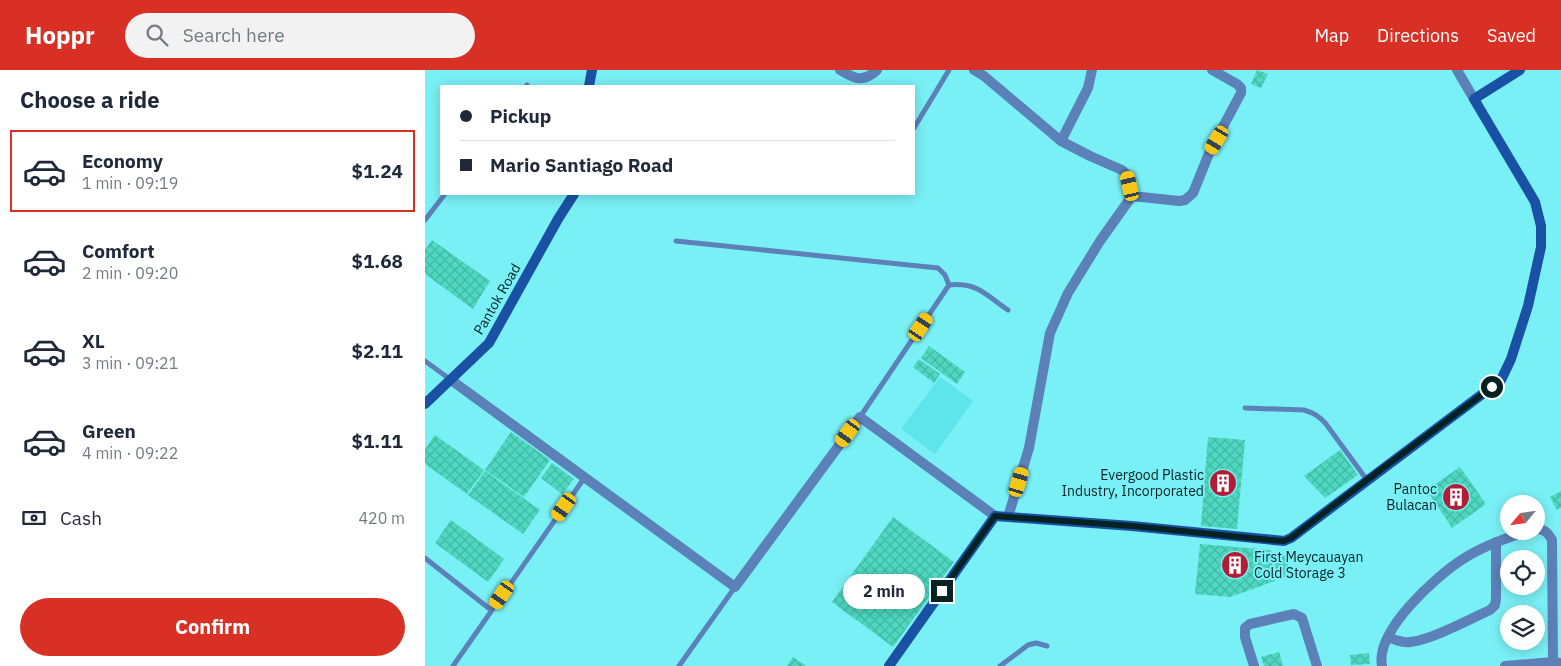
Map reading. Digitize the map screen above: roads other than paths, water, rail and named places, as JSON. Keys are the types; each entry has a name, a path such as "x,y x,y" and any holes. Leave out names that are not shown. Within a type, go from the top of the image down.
{"street":[{"path":"589,85 591,70"},
{"path":"840,70 859,79 866,78 877,70"},
{"path":"973,70 984,76 1061,141 1122,170 1127,174 1132,196 1100,241 1068,293 1050,333 1029,448 1008,517"},
{"path":"1061,141 1088,88 1092,70"},
{"path":"1132,196 1185,200 1193,193 1210,151 1241,93 1241,88 1237,84 1212,70"},
{"path":"451,380 735,587 860,417 995,516 1133,526 1284,541 1291,538 1501,380 1511,359 1528,306 1541,247 1539,215 1535,202 1457,70"},
{"path":"1474,99 1520,70"},
{"name":"Pantok Road","path":"425,404 489,343 558,220 574,195"},
{"path":"889,666 995,516"},
{"path":"1505,666 1557,663 1552,540 1545,531"},
{"path":"1382,666 1383,648 1392,628 1408,608 1463,559 1502,540"},
{"path":"1388,637 1399,642 1411,642 1491,610 1495,605 1496,599 1496,542"},
{"path":"1254,666 1245,637 1245,628 1250,624 1294,614 1302,618 1317,666"}],"lane":[{"path":"915,126 949,70"},
{"path":"425,220 444,195"},
{"path":"676,241 938,268 945,275 949,285"},
{"path":"949,285 973,286 1008,310"},
{"path":"860,417 949,285"},
{"path":"425,361 451,380"},
{"path":"1245,408 1313,412 1326,424 1367,480"},
{"path":"453,666 585,477"},
{"path":"425,558 491,610"},
{"path":"679,666 735,587"},
{"path":"1000,666 1035,643 1047,646"}],"place":[{"name":"Evergood Plastic Industry, Incorporated","path":"1223,483"},
{"name":"Pantoc Bulacan","path":"1456,497"},
{"name":"First Meycauayan Cold Storage 3","path":"1235,565"}]}
